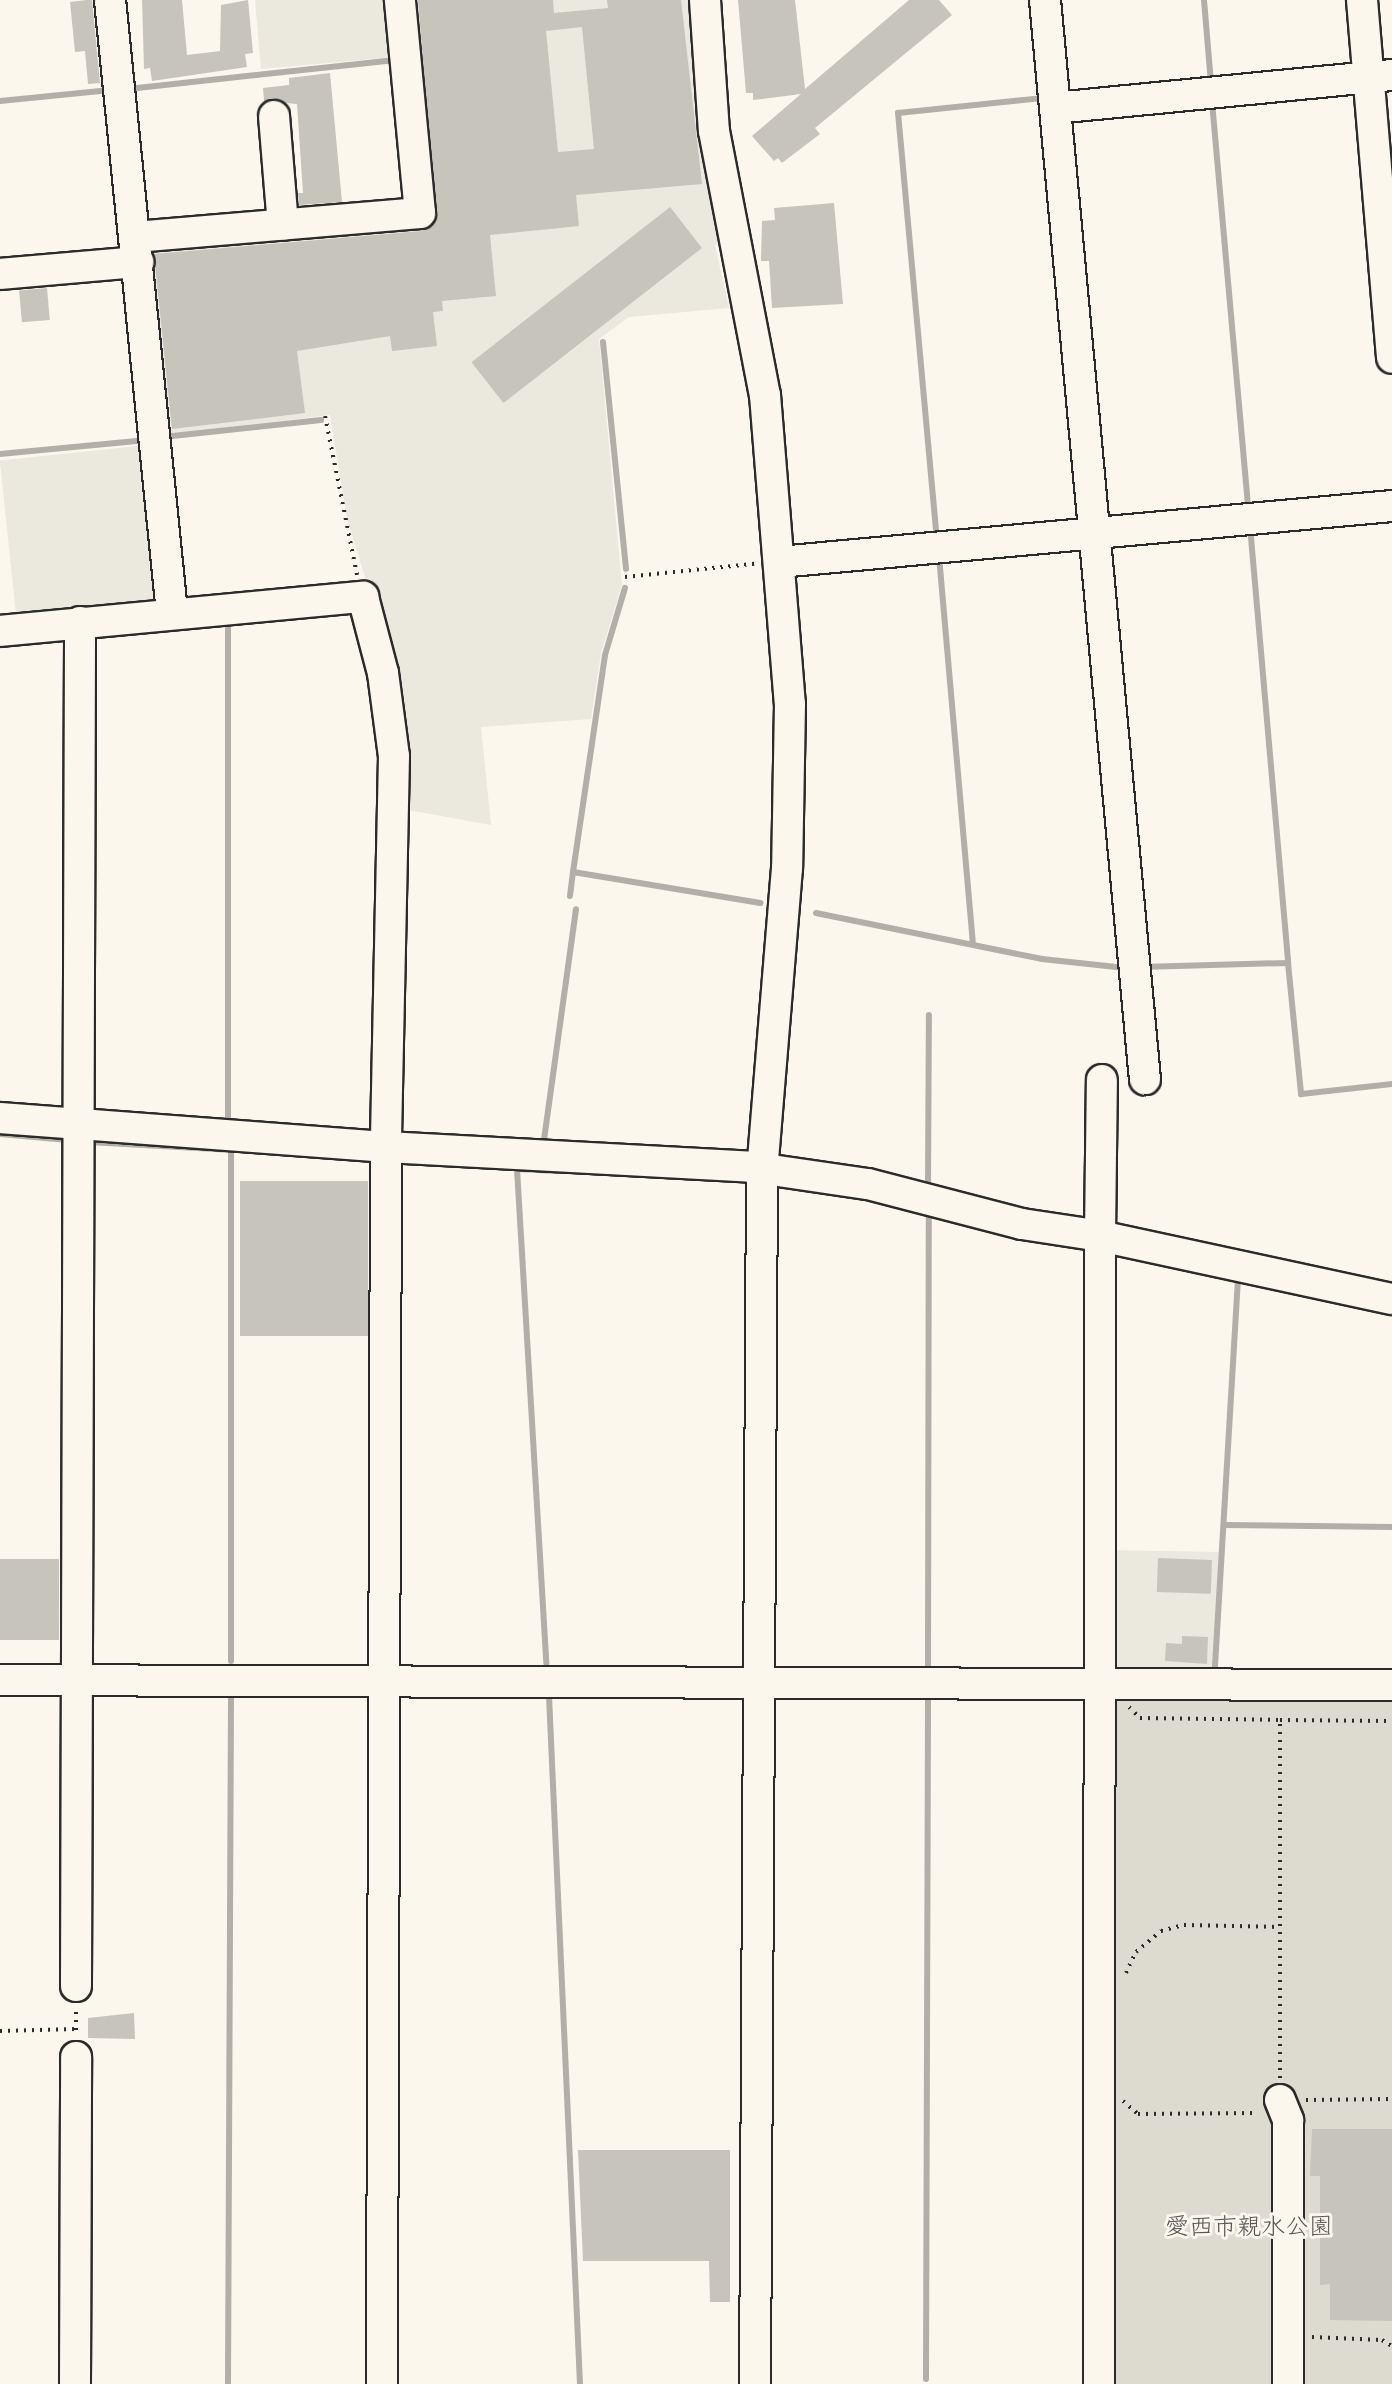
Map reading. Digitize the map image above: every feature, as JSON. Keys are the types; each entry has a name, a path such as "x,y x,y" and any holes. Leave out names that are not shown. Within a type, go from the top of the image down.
{"street":[{"path":"110,0 172,613"},
{"path":"0,274 283,225 420,213 400,0"},
{"path":"705,0 714,131 765,395 790,704 787,854 762,1171 755,2384"},
{"path":"1045,0 1097,534 1145,1079"},
{"path":"1362,0 1380,76 1392,358"},
{"path":"1055,108 1380,76"},
{"path":"274,116 283,225"},
{"path":"779,562 1392,506"},
{"path":"0,631 363,597 383,673 394,756 386,1147 382,2384"},
{"path":"76,1986 80,622"},
{"path":"1099,2384 1114,1684 1100,1236 1102,1080"},
{"path":"0,1118 78,1126 762,1171 868,1184 1022,1224 1100,1236 1392,1299"},
{"path":"0,1680 1392,1685"},
{"path":"75,2384 76,2043"},
{"path":"1280,2100 1288,2120 1288,2384"}],"path":[{"path":"325,416 363,597"},
{"path":"625,577 779,562"},
{"path":"1114,1684 1130,1712 1140,1718 1392,1721"},
{"path":"1280,1720 1280,2100"},
{"path":"1125,1980 1128,1962 1161,1931 1184,1925 1280,1927"},
{"path":"0,2031 76,2043 76,1986"},
{"path":"1123,2086 1123,2101 1138,2114 1264,2113 1280,2100 1392,2099"},
{"path":"1289,2337 1382,2340 1392,2346"}],"shaded area":[{"path":"255,0 391,0 396,57 261,69"},
{"path":"405,0 688,0 701,132 724,239 715,245 729,308 629,317 599,339 622,585 601,653 591,719 481,727 491,825 397,808 374,606 347,519 330,415 161,435 142,243 423,215"},
{"path":"147,445 164,606 17,622 0,460"},
{"path":"1106,1550 1219,1552 1217,1670 1104,1668"}],"green space":[{"name":"愛西市親水公園","path":"1111,1700 1392,1700 1392,2384 1111,2384"}],"building":[{"path":"92,0 100,83 88,84 85,51 75,52 70,2"},
{"path":"142,0 182,0 187,55 220,51 221,5 248,0 253,53 245,54 247,67 152,81 150,68 144,69"},
{"path":"418,0 553,0 554,13 608,8 607,0 681,0 702,184 576,195 579,226 490,235 496,296 442,301 443,311 433,312 437,346 392,351 390,336 297,351 305,413 172,429 154,254 422,231 436,221","holes":["582,27 594,149 558,152 546,31"]},
{"path":"738,0 795,0 805,89 909,0 939,0 952,15 815,128 820,134 782,163 778,158 774,161 752,136 801,94 753,100 753,93 746,93"},
{"path":"330,73 342,202 299,205 298,193 303,193 297,104 264,101 263,88 289,85 289,78"},
{"path":"834,203 843,304 772,308 769,261 761,261 762,221 775,220 774,208"},
{"path":"670,207 702,248 503,403 471,362"},
{"path":"47,288 50,320 22,322 19,290"},
{"path":"240,1181 368,1181 368,1336 240,1336"},
{"path":"1158,1558 1212,1560 1211,1594 1157,1592"},
{"path":"0,1559 59,1559 59,1640 0,1640"},
{"path":"1182,1636 1208,1637 1207,1664 1165,1661 1166,1643 1182,1644"},
{"path":"134,2013 135,2039 88,2038 88,2018"},
{"path":"1312,2129 1392,2129 1392,2321 1330,2320 1330,2284 1320,2285 1320,2176 1310,2176"},
{"path":"578,2150 730,2150 730,2302 710,2302 709,2261 583,2261"}],"waterway":[{"path":"1204,0 1211,84"},
{"path":"128,89 395,60"},
{"path":"0,101 110,90"},
{"path":"937,541 898,113 1044,98"},
{"path":"1212,102 1248,509"},
{"path":"603,342 626,569"},
{"path":"163,437 321,420"},
{"path":"0,454 147,440"},
{"path":"1250,526 1288,963"},
{"path":"939,556 973,944"},
{"path":"573,872 605,655 625,588"},
{"path":"228,620 228,1125"},
{"path":"570,896 573,872 760,903"},
{"path":"543,1147 576,909"},
{"path":"816,913 1042,959 1126,968"},
{"path":"1142,967 1288,963 1301,1094 1392,1084"},
{"path":"928,1187 929,1015"},
{"path":"0,1134 68,1140"},
{"path":"89,1142 233,1150"},
{"path":"231,1150 231,1661"},
{"path":"517,1169 546,1663"},
{"path":"519,1169 556,1171"},
{"path":"928,1666 929,1210"},
{"path":"1215,1666 1238,1276"},
{"path":"1224,1525 1392,1527"},
{"path":"228,2384 231,1694"},
{"path":"549,1696 580,2384"},
{"path":"926,2379 928,1697"}]}
